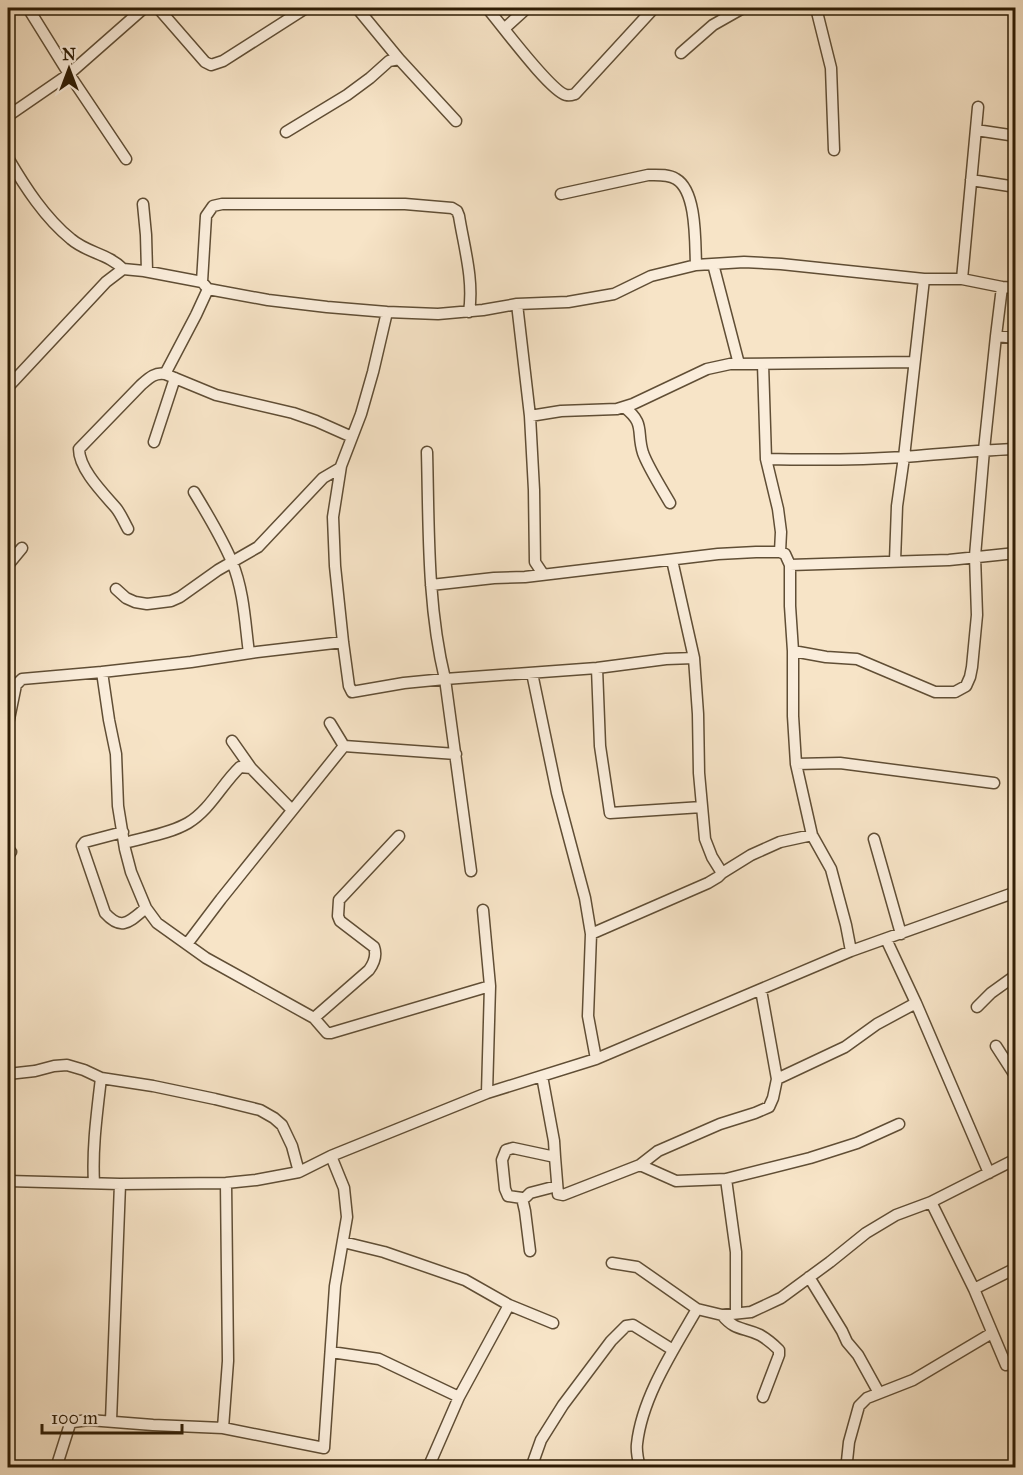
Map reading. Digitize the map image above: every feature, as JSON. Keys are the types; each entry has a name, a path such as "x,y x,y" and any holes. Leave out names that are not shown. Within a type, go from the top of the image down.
{"street":[{"path":"28,8 126,159"},
{"path":"8,116 69,74 144,8"},
{"path":"158,8 205,62 211,65 223,61 306,8"},
{"path":"357,8 393,56 456,121"},
{"path":"487,8 548,82 565,95 575,94 654,8"},
{"path":"504,28 526,8"},
{"path":"681,52 713,25 743,8"},
{"path":"816,8 831,68 834,150"},
{"path":"286,132 347,95 370,78 393,56"},
{"path":"962,279 978,107"},
{"path":"976,130 1016,136"},
{"path":"8,158 30,194 71,239 88,251 116,261 123,269"},
{"path":"561,194 648,175 674,178 683,184 691,206 695,222 696,265"},
{"path":"971,180 1016,187"},
{"path":"143,204 147,236 147,271"},
{"path":"154,442 170,376 196,315 205,286 206,216 213,206 222,204 405,204 452,208 459,216 469,274 471,297 469,312"},
{"path":"8,387 106,282 123,269 147,271 268,300 387,312 438,314 469,312 517,304 568,302 615,294 651,276 696,265 744,262 924,279 962,279 1016,288"},
{"path":"713,264 740,364"},
{"path":"895,561 897,506 924,279"},
{"path":"793,651 826,657 857,659 935,693 955,692 966,686 970,677 976,615 975,556 1002,287"},
{"path":"517,304 530,416 536,562 543,574"},
{"path":"387,312 361,414 340,468 333,517 335,566 343,642 349,686 352,692 444,679 597,668 666,659 694,658"},
{"path":"996,336 1016,338"},
{"path":"530,416 561,411 617,409 633,405 707,369 730,364 914,362"},
{"path":"763,364 766,459 778,509 781,532 780,552"},
{"path":"128,529 117,510 86,471 79,449 141,385 159,373 216,395 293,413 352,437"},
{"path":"624,407 637,420 643,453 670,503"},
{"path":"766,459 832,460 1016,450"},
{"path":"427,452 431,585 437,649 456,754 471,871"},
{"path":"116,589 135,603 147,604 171,601 186,594 218,570 258,547 323,478 340,468"},
{"path":"194,492 211,519 232,563 242,598 249,653"},
{"path":"8,566 22,548"},
{"path":"431,585 525,577 718,554 780,552 785,554 790,565 796,764 812,835 831,869 851,951"},
{"path":"790,565 949,560 1016,553"},
{"path":"672,560 694,658 705,839 722,873"},
{"path":"525,577 536,562"},
{"path":"8,724 16,685 22,679 192,662 343,642"},
{"path":"597,668 600,746 610,813 702,807"},
{"path":"102,672 116,753 118,806 131,872 146,908 157,922 206,958 314,1018 327,1032 331,1033 490,986"},
{"path":"532,673 557,793 585,898 591,934 588,1016 596,1059"},
{"path":"330,723 344,746"},
{"path":"232,741 250,768 292,810"},
{"path":"344,746 456,754"},
{"path":"187,944 344,746"},
{"path":"796,764 840,763 994,783"},
{"path":"146,908 127,923 119,924 111,920 105,913 82,846 85,842 165,832 188,823 210,803 240,766 250,768"},
{"path":"591,934 708,883 751,855 780,842 812,835"},
{"path":"314,1018 374,963 376,952 374,947 340,921 339,900 399,836"},
{"path":"874,838 901,934"},
{"path":"8,1181 120,1184 226,1183 298,1172 331,1156 487,1093 596,1059 851,951 1016,892"},
{"path":"483,910 490,986 487,1093"},
{"path":"886,939 989,1173"},
{"path":"977,1007 991,993 1016,975"},
{"path":"542,1076 555,1141 558,1194 563,1195 640,1165 658,1151 720,1124 769,1107 774,1098 777,1079 761,990"},
{"path":"777,1079 845,1047 877,1024 916,1003"},
{"path":"996,1046 1016,1077"},
{"path":"8,1074 67,1065 100,1078 153,1086 260,1110 282,1125 292,1146 298,1172"},
{"path":"94,1183 94,1134 100,1078"},
{"path":"640,1165 676,1181 726,1179 810,1158 857,1143 899,1124"},
{"path":"555,1157 513,1148 506,1150 502,1160 505,1189 508,1196 522,1198 530,1193 557,1186"},
{"path":"56,1467 70,1424 89,1420 223,1428 324,1448 334,1286 347,1217 344,1188 331,1156"},
{"path":"612,1263 637,1267 697,1309 722,1315 741,1313 781,1298 866,1233 896,1215 931,1202 1016,1159"},
{"path":"726,1179 736,1252 741,1313 749,1331"},
{"path":"223,1428 228,1361 226,1183"},
{"path":"111,1421 120,1184"},
{"path":"522,1198 530,1251"},
{"path":"931,1202 974,1289 1006,1365"},
{"path":"343,1242 384,1252 465,1280 508,1305 553,1323"},
{"path":"974,1289 1016,1268"},
{"path":"809,1277 879,1393"},
{"path":"428,1467 459,1396 508,1305"},
{"path":"640,1467 637,1445 645,1412 661,1371 697,1309"},
{"path":"722,1315 729,1323 766,1339 779,1350 763,1397"},
{"path":"531,1467 541,1440 563,1405 611,1341 626,1326 633,1325 673,1350"},
{"path":"844,1467 859,1406 867,1398 913,1380 992,1333"},
{"path":"331,1352 379,1359 459,1396"}]}
